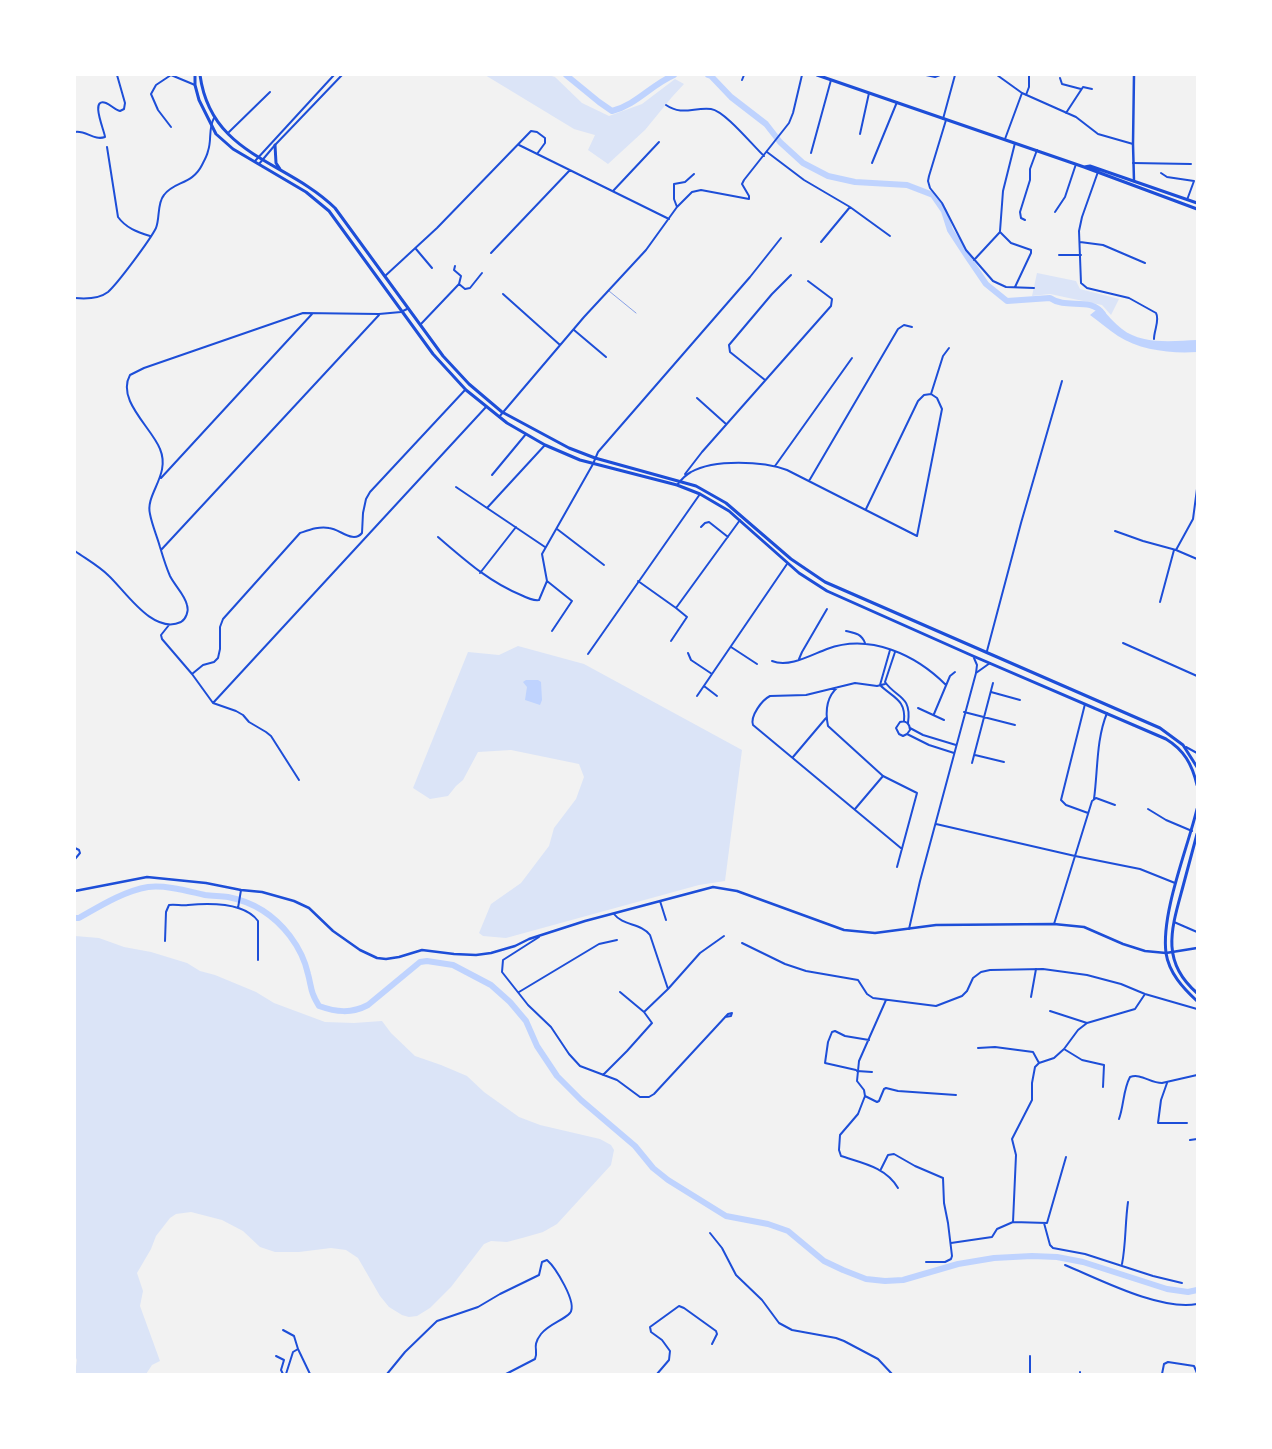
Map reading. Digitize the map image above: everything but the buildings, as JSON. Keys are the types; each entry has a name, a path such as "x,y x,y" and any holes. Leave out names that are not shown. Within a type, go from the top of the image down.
{"main road":[{"path":"195,75 195,84 210,126 216,134 233,149 306,192 329,211 432,354 466,390 499,417 545,445 593,464 677,485 714,501 740,520 788,563 826,591 1166,739 1176,746 1188,760 1197,784"},
{"path":"200,75 204,95 214,118 227,134 282,172 325,198 335,208 443,356 469,384 502,412 549,438 595,458 696,486 726,503 791,559 825,582 1160,728 1182,745 1197,767"},
{"path":"817,75 826,76 831,80 1084,167 1134,180 1197,203"},
{"path":"275,145 276,163 282,172"},
{"path":"1098,171 1197,209"},
{"path":"1113,716 1116,709"},
{"path":"1197,809 1176,884 1168,917 1166,936 1166,953 1176,977 1183,988 1197,1001"},
{"path":"1197,834 1173,922 1171,941 1175,965 1183,979 1197,993"}],"street":[{"path":"75,132 81,131 100,138 105,137 105,131 99,118 98,105 106,103 117,111 124,109 125,103 117,75"},
{"path":"171,127 158,110 151,94 156,85 171,75 195,84"},
{"path":"254,162 334,75"},
{"path":"259,164 342,75"},
{"path":"742,80 744,75"},
{"path":"499,417 608,290 646,250 678,207 692,192 700,190 749,199 742,184 789,123 802,75"},
{"path":"926,75 936,77 940,75"},
{"path":"955,75 928,185 942,203 966,250 994,283 1003,286 1034,288"},
{"path":"997,75 1022,93 1076,118 1098,134 1133,144"},
{"path":"1026,95 1029,87 1029,75"},
{"path":"1133,186 1134,75"},
{"path":"1060,78 1062,84 1081,89"},
{"path":"811,153 831,80"},
{"path":"1066,113 1084,86 1092,90"},
{"path":"227,134 270,92"},
{"path":"860,134 869,93"},
{"path":"1005,139 1022,93"},
{"path":"872,163 897,102"},
{"path":"666,105 675,111 714,110 734,124 764,156"},
{"path":"75,298 96,298 108,292 137,256 156,227 162,196 168,190 193,178 201,167 208,152 210,126 214,118"},
{"path":"385,276 415,249 532,131 544,136 546,139 537,154"},
{"path":"613,191 659,142"},
{"path":"974,260 1000,232 1003,191 1015,142"},
{"path":"518,145 669,219"},
{"path":"107,147 118,216 125,225 150,236"},
{"path":"1025,220 1021,218 1020,212 1030,180 1030,169 1037,150"},
{"path":"767,152 804,180 850,207 890,236"},
{"path":"1133,162 1191,164"},
{"path":"1055,212 1065,196 1076,164"},
{"path":"491,253 570,170"},
{"path":"1098,171 1082,217 1080,242 1081,283 1083,286 1129,298 1156,313 1158,320 1155,326 1154,339"},
{"path":"1161,173 1167,177 1194,180 1187,200"},
{"path":"678,207 674,199 674,184 685,182 694,174"},
{"path":"820,242 850,207"},
{"path":"1000,232 1008,242 1032,251 1015,287"},
{"path":"438,537 480,573 503,588 537,601 541,598 547,582 542,558 545,547 557,529 602,447 750,277 781,238"},
{"path":"1080,242 1103,246 1145,263"},
{"path":"415,249 432,268"},
{"path":"1059,255 1080,255"},
{"path":"420,326 459,284 461,279 454,270 455,266"},
{"path":"459,284 465,288 470,288 482,272"},
{"path":"765,380 730,352 728,344 791,274"},
{"path":"685,476 688,468 831,306 832,299 808,281"},
{"path":"503,294 560,345"},
{"path":"75,551 108,574 147,616 159,623 168,624 184,619 188,605 170,577 149,513 161,478 163,459 161,450 140,420 128,395 127,384 130,375 144,368 298,315 314,313 379,314 401,312 408,309"},
{"path":"161,478 314,313"},
{"path":"161,550 379,314"},
{"path":"808,481 898,329 904,325 912,327"},
{"path":"574,330 606,357"},
{"path":"931,394 943,356 948,348"},
{"path":"775,466 852,358"},
{"path":"986,653 1062,381"},
{"path":"192,674 203,665 208,662 214,662 218,658 220,627 223,619 300,533 317,528 330,528 352,538 362,533 363,513 366,499 370,492 466,390"},
{"path":"677,485 685,476 699,468 714,465 748,463 775,466 866,509 917,536 942,409 937,398 931,394 924,395 918,401 866,509"},
{"path":"697,398 726,424"},
{"path":"214,703 486,407"},
{"path":"492,475 526,434"},
{"path":"487,508 545,445"},
{"path":"456,487 545,547"},
{"path":"1160,602 1175,550 1193,519 1197,490"},
{"path":"588,654 700,494"},
{"path":"676,608 740,520"},
{"path":"701,527 705,522 709,522 728,537"},
{"path":"480,573 516,527"},
{"path":"557,529 604,565"},
{"path":"1115,531 1197,559"},
{"path":"697,696 791,559"},
{"path":"638,581 687,617 672,641"},
{"path":"547,582 572,601 552,631"},
{"path":"799,659 828,609"},
{"path":"168,624 161,634 162,639 214,703 236,710 249,722 266,732 299,780"},
{"path":"846,631 859,635 863,638 864,643"},
{"path":"772,661 782,663 842,645 864,643 890,650 920,664 934,672 946,685"},
{"path":"1123,643 1197,676"},
{"path":"731,646 757,664"},
{"path":"880,685 890,650"},
{"path":"885,684 895,652"},
{"path":"688,653 690,660 712,674"},
{"path":"909,928 964,712 976,673 973,656"},
{"path":"976,673 990,664"},
{"path":"934,714 950,676 955,672"},
{"path":"902,849 793,757 753,726 752,719 766,698 770,696 806,695 855,683 885,684 897,692 907,705 910,728 923,735 956,745"},
{"path":"972,763 994,683"},
{"path":"880,685 901,702 904,708 904,721"},
{"path":"704,686 717,696"},
{"path":"840,686 830,695 826,708 828,726 883,776 917,793 897,866"},
{"path":"991,692 1020,700"},
{"path":"1085,704 1061,800 1066,805 1089,813"},
{"path":"918,708 944,720"},
{"path":"964,712 1015,725"},
{"path":"1054,924 1094,799 1099,743 1102,725 1107,713"},
{"path":"793,757 826,718"},
{"path":"908,723 904,721 897,724 896,730 901,735 907,734 928,745 954,753"},
{"path":"907,734 910,728"},
{"path":"1182,745 1197,753"},
{"path":"974,755 1004,762"},
{"path":"855,810 883,776"},
{"path":"1094,799 1115,805"},
{"path":"1148,809 1166,820 1192,831"},
{"path":"936,824 1140,869 1176,884"},
{"path":"75,848 80,850 80,853 75,859"},
{"path":"75,891 147,877 206,883 262,892 294,901 309,908 333,931 360,950 378,958 399,957 422,950 476,955 491,953 515,946 541,935 614,914 705,888 721,887 737,891 844,930 876,933 936,925 1054,924 1084,927 1123,944 1146,951 1172,953 1197,948"},
{"path":"238,908 241,890"},
{"path":"660,901 666,920"},
{"path":"165,941 166,912 169,905 203,904 238,908 258,921 258,960"},
{"path":"614,914 619,919 647,930 668,989"},
{"path":"1173,922 1197,932"},
{"path":"541,935 537,940 503,960 502,972 528,1005 551,1027 577,1063 586,1069 621,1082 640,1097 649,1097 725,1017"},
{"path":"644,1012 668,989 700,952 724,936"},
{"path":"519,992 599,944 617,940"},
{"path":"742,943 785,964 806,971 858,980 870,997 886,1000 936,1006 962,996 967,991 973,978 980,972 1036,969 1087,975 1197,1009"},
{"path":"1031,998 1036,969"},
{"path":"602,1075 651,1026 652,1021 644,1012 620,992"},
{"path":"1013,1222 1016,1155 1013,1135 1022,1122 1032,1100 1035,1066 1054,1058 1064,1049 1078,1030 1087,1023 1134,1009 1145,994"},
{"path":"886,1000 859,1061 857,1081 864,1090 865,1096 858,1114 840,1135 839,1153 841,1156 881,1169 891,1176 898,1188"},
{"path":"1050,1011 1087,1023"},
{"path":"868,1040 845,1036 835,1031 832,1032 825,1063 857,1071 872,1072"},
{"path":"978,1048 995,1047 1033,1052 1039,1063"},
{"path":"1064,1049 1082,1060 1104,1065 1103,1086"},
{"path":"1119,1119 1123,1110 1125,1088 1130,1077 1136,1076 1156,1083 1197,1075"},
{"path":"1167,1082 1161,1100 1158,1123 1187,1123"},
{"path":"865,1096 877,1102 886,1088 898,1091 956,1095"},
{"path":"1190,1140 1197,1139"},
{"path":"881,1169 888,1155 894,1154 915,1166 943,1178 944,1203 952,1259 945,1262 926,1262"},
{"path":"951,1243 992,1237 997,1230 1013,1222 1048,1222 1066,1157"},
{"path":"1122,1265 1126,1243 1128,1202"},
{"path":"1044,1223 1050,1245 1053,1248 1085,1254 1182,1283"},
{"path":"710,1233 722,1248 736,1275 762,1300 780,1323 792,1330 836,1338 878,1359 892,1374"},
{"path":"387,1374 405,1352 437,1321 478,1307 500,1294 532,1280 539,1275 542,1262 547,1260 570,1298 571,1310 569,1314 554,1322 535,1342 535,1359 506,1374"},
{"path":"1065,1265 1148,1298 1178,1304 1197,1304"},
{"path":"657,1374 669,1360 670,1351 662,1340 651,1332 650,1327 679,1306 716,1331 717,1334 712,1344"},
{"path":"283,1330 294,1336 310,1374"},
{"path":"284,1374 293,1352 298,1349"},
{"path":"276,1356 284,1360 281,1370 284,1374"},
{"path":"1030,1356 1030,1374"},
{"path":"1162,1374 1164,1364 1168,1362 1194,1366 1197,1373"}],"lane":[{"path":"608,290 636,313"}],"shaded area":[{"path":"485,75 548,75 555,77 582,103 609,116 642,104 675,79 684,84 645,130 608,164 588,150 595,135 574,129"},
{"path":"1037,273 1076,281 1080,289 1119,299 1111,315 1102,305 1050,294 1032,296"},
{"path":"518,646 584,664 742,750 725,881 699,885 506,938 483,936 479,933 491,904 521,883 549,846 554,828 576,799 584,777 579,764 511,750 478,752 463,780 448,796 430,799 413,788 468,652 499,655"},
{"path":"75,936 99,938 124,947 151,952 187,963 200,971 215,975 256,992 274,1003 325,1022 354,1023 382,1021 391,1033 415,1056 467,1076 484,1092 519,1117 540,1125 600,1139 611,1145 614,1150 611,1165 557,1224 543,1232 522,1238 507,1242 491,1241 484,1244 451,1287 430,1308 417,1316 409,1317 389,1307 380,1296 358,1258 346,1250 331,1248 299,1252 275,1252 260,1247 243,1231 222,1220 191,1212 176,1214 170,1218 156,1236 137,1273 143,1291 140,1306 160,1361 152,1365 146,1374 75,1374 77,1360 75,1356"}],"water":[{"path":"1100,307 1119,327 1130,334 1139,338 1158,341 1197,340 1197,352 1156,350 1126,341 1090,315"},
{"path":"526,680 538,680 541,682 542,700 540,705 525,700 527,687 523,682"}],"waterway":[{"path":"566,75 612,111 636,100 674,75"},
{"path":"708,75 731,97 766,124 780,142 803,163 828,176 855,182 907,185 933,195 944,211 950,230 986,284 1007,301 1050,298 1064,303 1092,306 1103,314"},
{"path":"75,918 79,918 121,895 148,887 184,890 246,902 263,910 284,928 301,954 319,1006 337,1011 356,1010 368,1005 420,962 427,961 453,965 491,985 510,1002 526,1021 537,1046 557,1076 581,1100 635,1146 653,1168 668,1180 726,1216 768,1224 788,1231 824,1261 866,1279 903,1280 958,1264 994,1258 1032,1256 1057,1257 1083,1262 1167,1289 1188,1292 1197,1290"}]}
